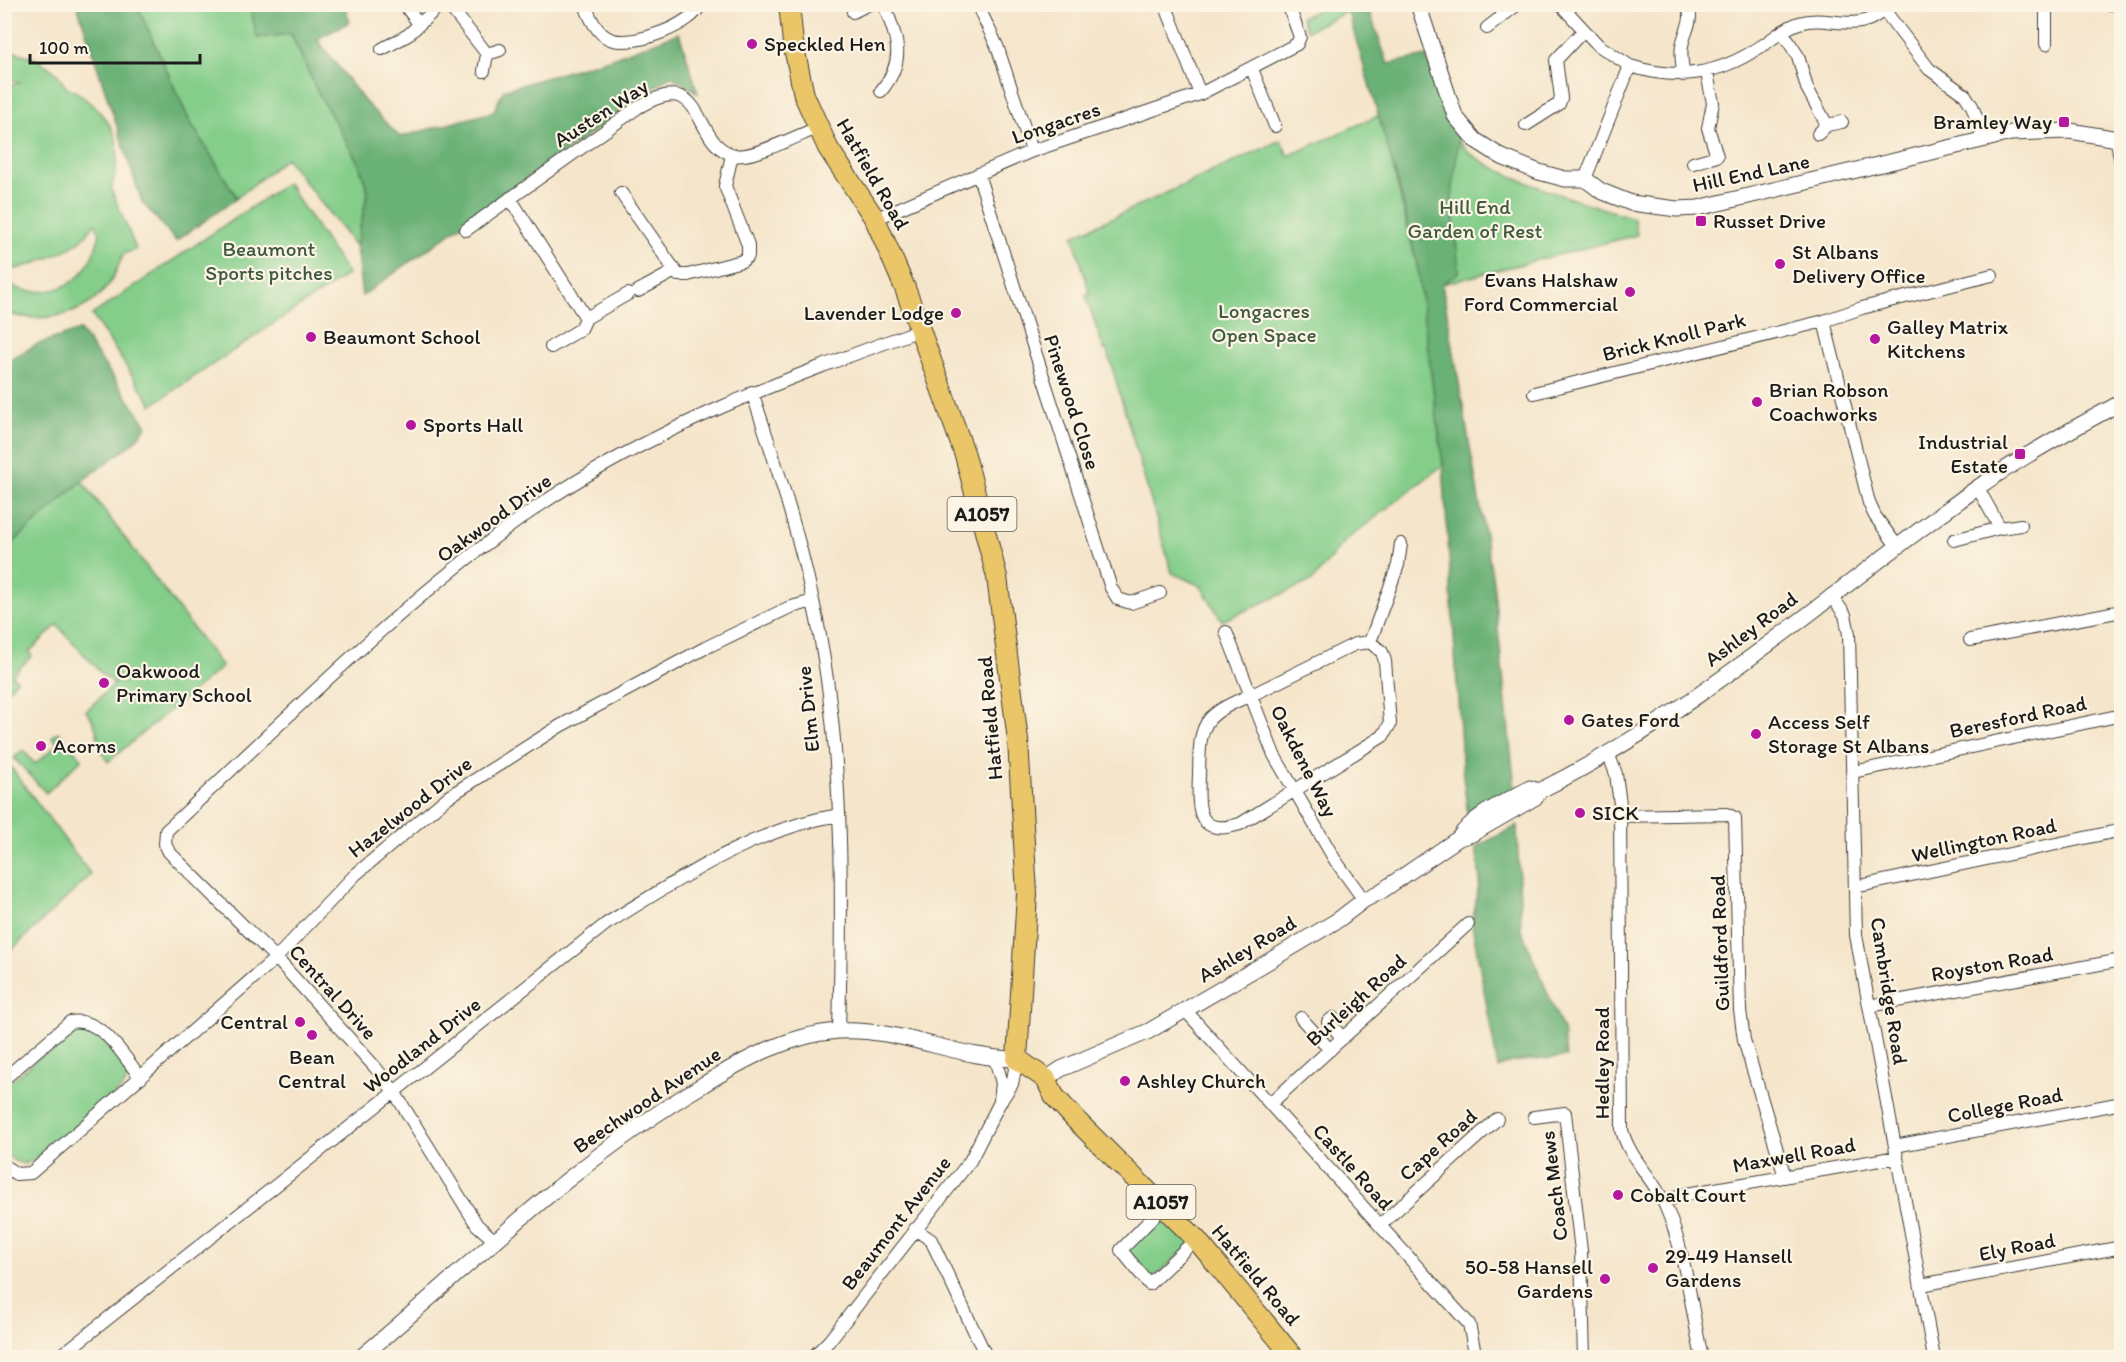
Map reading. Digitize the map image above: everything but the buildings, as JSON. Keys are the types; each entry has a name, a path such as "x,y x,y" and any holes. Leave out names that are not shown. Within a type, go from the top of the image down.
{"main road":[{"name":"Hatfield Road","path":"789,4 800,83 818,128 875,219 920,330 957,430 979,501 997,577 1018,740 1027,894 1017,1059 1030,1071 1046,1079 1054,1096 1068,1112 1196,1239 1294,1358"}],"street":[{"path":"404,4 419,24"},
{"path":"382,49 408,35 441,4"},
{"path":"448,4 487,54 484,71"},
{"path":"585,4 598,31 612,40 629,41 683,23 694,17 701,4"},
{"path":"853,12 869,4"},
{"path":"881,91 893,76 897,64 895,35 884,4"},
{"path":"977,4 997,46 1032,151"},
{"path":"1165,4 1200,94"},
{"name":"Longacres","path":"875,219 1032,151 1200,94 1252,69 1299,41 1288,4"},
{"name":"Hill End Lane","path":"1418,4 1455,116 1475,140 1511,161 1565,179 1585,179 1601,191 1631,203 1677,209 1698,208 2034,130 2070,130 2120,138"},
{"path":"1487,28 1501,9 1518,4"},
{"path":"1560,4 1598,45 1630,66 1652,74 1683,75 1707,73 1742,59 1800,22 1854,24 1875,17 1886,7 1929,69 1965,95 1972,106 1985,140"},
{"path":"1683,75 1682,47 1691,21 1691,14 1685,4"},
{"path":"2046,4 2046,45"},
{"path":"2052,4 2112,4"},
{"path":"1526,125 1559,104 1561,98 1556,60 1584,30"},
{"path":"1782,33 1798,56 1823,130 1842,122"},
{"path":"487,54 500,50"},
{"path":"1585,179 1630,66"},
{"path":"1252,69 1275,126"},
{"path":"1693,163 1722,157 1708,128 1713,103 1707,73"},
{"name":"Austen Way","path":"466,230 637,108 663,94 676,95 684,100 722,148 732,154"},
{"path":"552,347 581,329 586,318 673,272 688,275 742,261 748,256 748,245 725,186 732,154 746,155 818,128"},
{"path":"2120,138 2121,160"},
{"name":"Pinewood Close","path":"978,174 1111,588 1118,599 1131,603 1160,593"},
{"path":"621,193 673,272"},
{"path":"510,198 586,318"},
{"name":"Brick Knoll Park","path":"1534,393 1824,321 1862,308 1992,275"},
{"path":"1824,321 1869,503 1875,516 1897,546"},
{"name":"Oakwood Drive","path":"165,844 166,831 368,645 445,578 537,507 628,453 752,392 920,330"},
{"name":"Elm Drive","path":"752,392 785,493 813,601 828,701 839,815 843,904 839,1031"},
{"name":"Ashley Road","path":"1046,1079 1061,1069 1140,1036 1185,1011 1338,920 1423,861 1459,838 1472,834 1502,811 1536,797 1539,791 1608,753 1708,688 1978,488 2040,447 2121,402"},
{"path":"1978,488 2000,528"},
{"path":"1954,540 2021,525"},
{"path":"1370,642 1398,565 1401,544"},
{"name":"Cambridge Road","path":"1831,596 1839,605 1848,625 1856,935 1934,1358"},
{"name":"Hazelwood Drive","path":"4,1165 16,1174 31,1173 276,958 355,875 448,797 560,726 715,643 788,608 813,601"},
{"path":"1970,640 2121,611"},
{"name":"Oakdene Way","path":"1226,632 1274,755 1335,860 1364,900"},
{"path":"1370,642 1382,652 1385,661 1390,724 1383,736 1239,824 1224,830 1215,829 1203,820 1198,808 1201,737 1206,723 1214,714 1355,644 1370,642"},
{"name":"Beresford Road","path":"1853,772 2121,715"},
{"name":"Hedley Road","path":"1608,753 1620,787 1622,1130 1625,1142 1664,1202 1679,1242 1702,1358"},
{"name":"Guildford Road","path":"1620,816 1726,813 1735,818 1740,1010 1744,1040 1785,1177"},
{"name":"Woodland Drive","path":"58,1358 393,1090 468,1035 606,924 697,867 764,836 839,815"},
{"name":"Wellington Road","path":"1856,887 2121,830"},
{"name":"Central Drive","path":"165,844 169,852 276,958 393,1090 477,1225 494,1240"},
{"name":"Burleigh Road","path":"1270,1104 1468,924"},
{"name":"Royston Road","path":"1869,1006 2121,960"},
{"name":"Castle Road","path":"1185,1011 1469,1324 1476,1358"},
{"path":"1301,1018 1330,1050"},
{"path":"1333,1018 1328,1022 1343,1038"},
{"path":"4,1079 70,1022 79,1020 90,1022 102,1031 141,1078"},
{"name":"Beechwood Avenue","path":"360,1358 494,1240 586,1164 681,1098 763,1051 793,1040 839,1031 883,1035 995,1059 1017,1059"},
{"name":"Beaumont Avenue","path":"995,1059 1002,1093 999,1104"},
{"name":"Beaumont Avenue","path":"812,1358 829,1341 969,1161 1012,1084 1017,1059"},
{"name":"College Road","path":"1896,1151 2121,1103"},
{"name":"Coach Mews","path":"1534,1117 1565,1113 1581,1251 1584,1358"},
{"name":"Cape Road","path":"1380,1225 1497,1119"},
{"name":"Maxwell Road","path":"1664,1202 1682,1195 1785,1177 1896,1151"},
{"path":"1164,1206 1121,1250 1149,1284 1196,1239"},
{"path":"915,1229 932,1240 987,1358"},
{"name":"Ely Road","path":"1921,1285 2121,1247"}],"green space":[{"path":"77,5 137,5 189,120 237,198 176,241 142,202"},
{"path":"137,5 250,5 257,38 291,34 316,89 358,162 368,191 356,247 286,158 237,198 189,120"},
{"path":"250,5 344,5 350,22 317,39 365,102 400,137 493,112 504,90 609,59 679,33 698,93 671,76 362,296 356,247 368,191 359,164 316,89 291,34 257,38"},
{"path":"1332,5 1346,5 1348,11 1307,31 1301,17"},
{"path":"1346,5 1367,5 1388,64 1426,56 1448,116 1459,133 1452,198 1459,272 1442,284 1493,581 1515,789 1468,815 1463,777 1443,465 1417,265 1400,190"},
{"path":"5,50 20,53 46,65 58,75 66,87 91,104 109,124 117,145 118,158 111,189 136,249 124,254 114,276 103,292 91,302 78,309 50,317 35,318 5,313 5,281 22,290 42,291 63,287 79,276 86,267 100,234 95,223 82,239 65,251 33,264 5,270 5,88 20,82 5,78"},
{"name":"Hill End Garden of Rest","path":"1433,75 1451,128 1461,144 1474,156 1516,178 1634,218 1637,235 1442,284 1391,88"},
{"name":"Longacres Open Space","path":"1380,115 1417,265 1443,465 1345,541 1312,581 1222,621 1201,586 1172,573 1107,350 1104,350 1086,296 1090,294 1073,236 1281,140 1288,156"},
{"name":"Beaumont Sports pitches","path":"287,183 348,274 152,405 92,315"},
{"path":"80,330 147,426 132,444 82,481 5,550 5,362 38,344"},
{"name":"Oakwood Primary School","path":"82,481 222,667 108,762 101,750 91,717 86,711 115,683 104,676 57,625 29,652 32,656 12,675 17,680 5,693 4,550"},
{"path":"58,732 82,759 46,793 14,758 23,750 35,764 58,744 52,737"},
{"path":"4,758 91,875 5,956 4,956"},
{"path":"1517,826 1521,929 1563,1030 1566,1057 1511,1062 1498,1068 1472,924 1480,879 1476,847"},
{"path":"77,1026 96,1033 125,1066 127,1077 125,1085 45,1154 25,1164 14,1161 5,1153 5,1086"},
{"path":"1165,1212 1193,1242 1149,1283 1123,1253"}],"place":[{"name":"Speckled Hen","path":"752,44"},
{"name":"Bramley Way","path":"2064,122"},
{"name":"Russet Drive","path":"1701,221"},
{"name":"St Albans Delivery Office","path":"1780,264"},
{"name":"Evans Halshaw Ford Commercial","path":"1630,292"},
{"name":"Lavender Lodge","path":"956,313"},
{"name":"Beaumont School","path":"311,337"},
{"name":"Galley Matrix Kitchens","path":"1875,339"},
{"name":"Brian Robson Coachworks","path":"1757,402"},
{"name":"Sports Hall","path":"411,425"},
{"name":"Industrial Estate","path":"2020,454"},
{"name":"Oakwood Primary School","path":"104,683"},
{"name":"Gates Ford","path":"1569,720"},
{"name":"Access Self Storage St Albans","path":"1756,734"},
{"name":"Acorns","path":"41,746"},
{"name":"SICK","path":"1580,813"},
{"name":"Central","path":"300,1022"},
{"name":"Bean Central","path":"312,1035"},
{"name":"Ashley Church","path":"1125,1081"},
{"name":"Cobalt Court","path":"1618,1195"},
{"name":"29-49 Hansell Gardens","path":"1653,1268"},
{"name":"50-58 Hansell Gardens","path":"1605,1279"}]}
